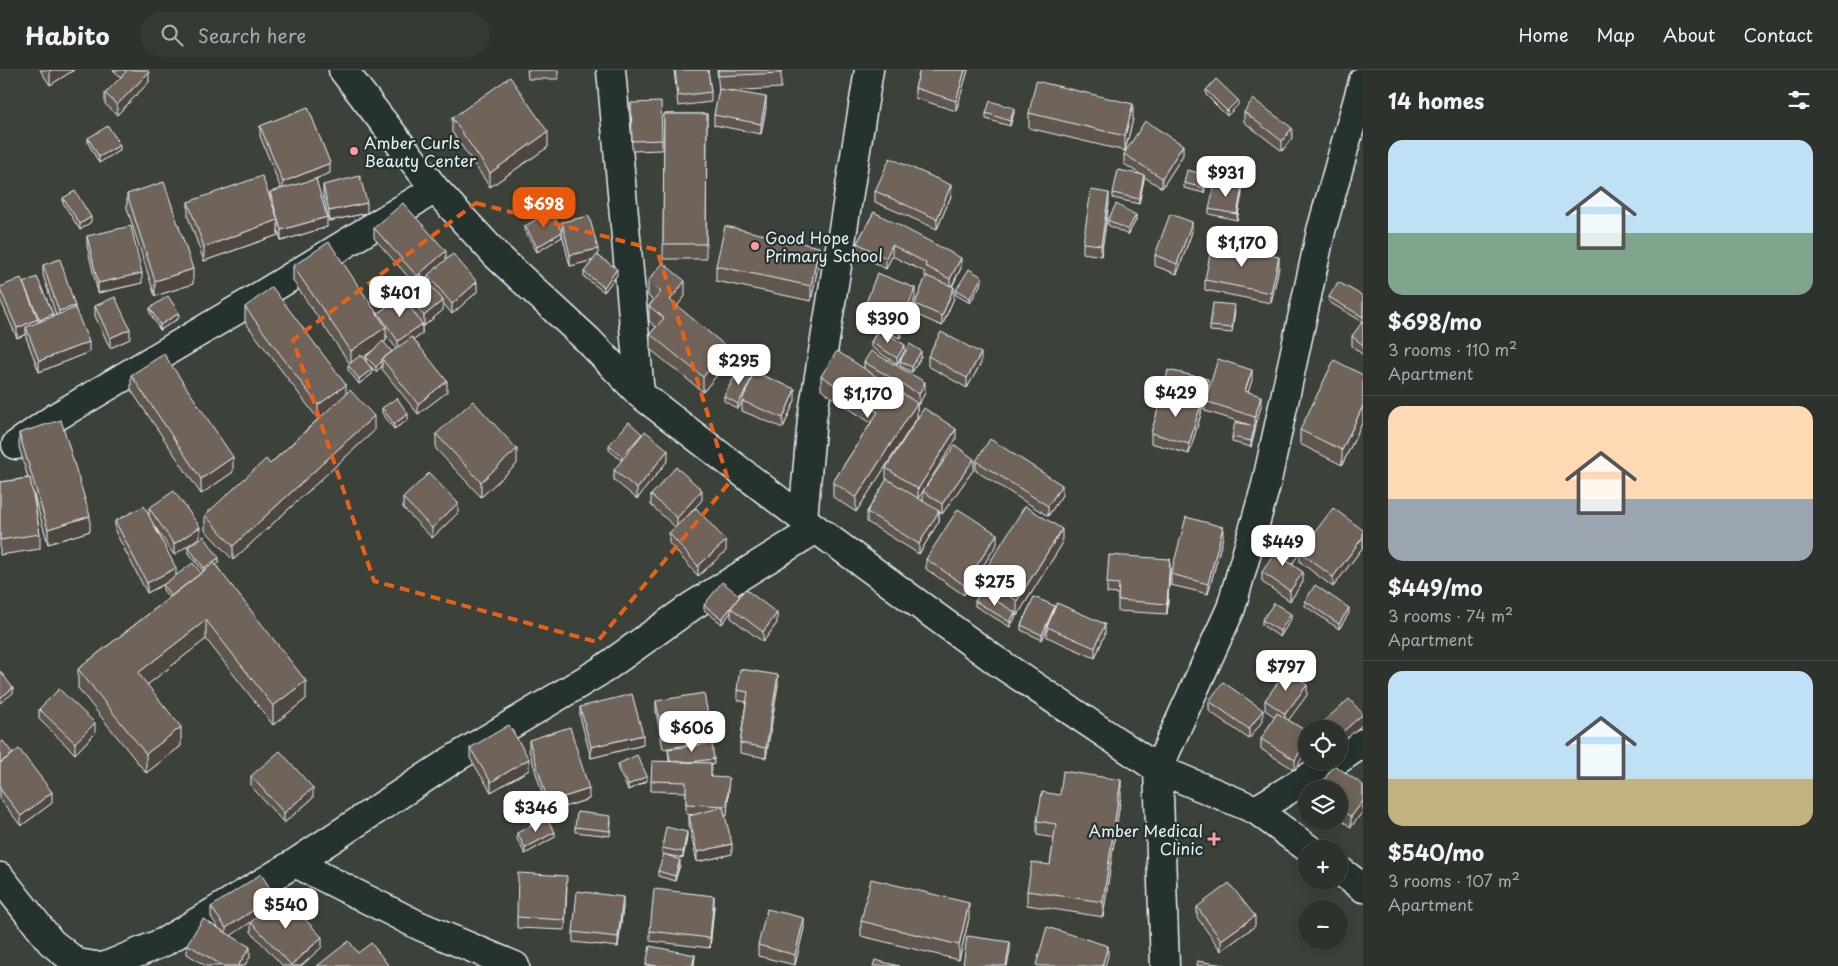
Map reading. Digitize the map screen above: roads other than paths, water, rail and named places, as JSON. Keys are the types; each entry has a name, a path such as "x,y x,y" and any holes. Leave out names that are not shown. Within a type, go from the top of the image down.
{"street":[{"path":"343,70 435,189 497,256 588,340 640,394 809,524 995,660 1158,769 1256,810 1298,841"},
{"path":"611,70 640,394"},
{"path":"809,524 812,419 868,70"},
{"path":"1165,966 1158,769 1231,608 1266,484 1321,231 1363,81"},
{"path":"16,445 56,417 435,189"},
{"path":"106,966 164,942 295,863 452,760 602,670 809,524"},
{"path":"1348,753 1363,743"},
{"path":"1256,810 1321,770"},
{"path":"295,863 420,926 514,966"},
{"path":"1348,877 1363,888"},
{"path":"0,878 52,942 77,963 96,966"}],"place":[{"name":"Amber Curls Beauty Center","path":"354,151"},
{"name":"Good Hope Primary School","path":"755,246"},
{"name":"Amber Medical Clinic","path":"1214,839"}]}
